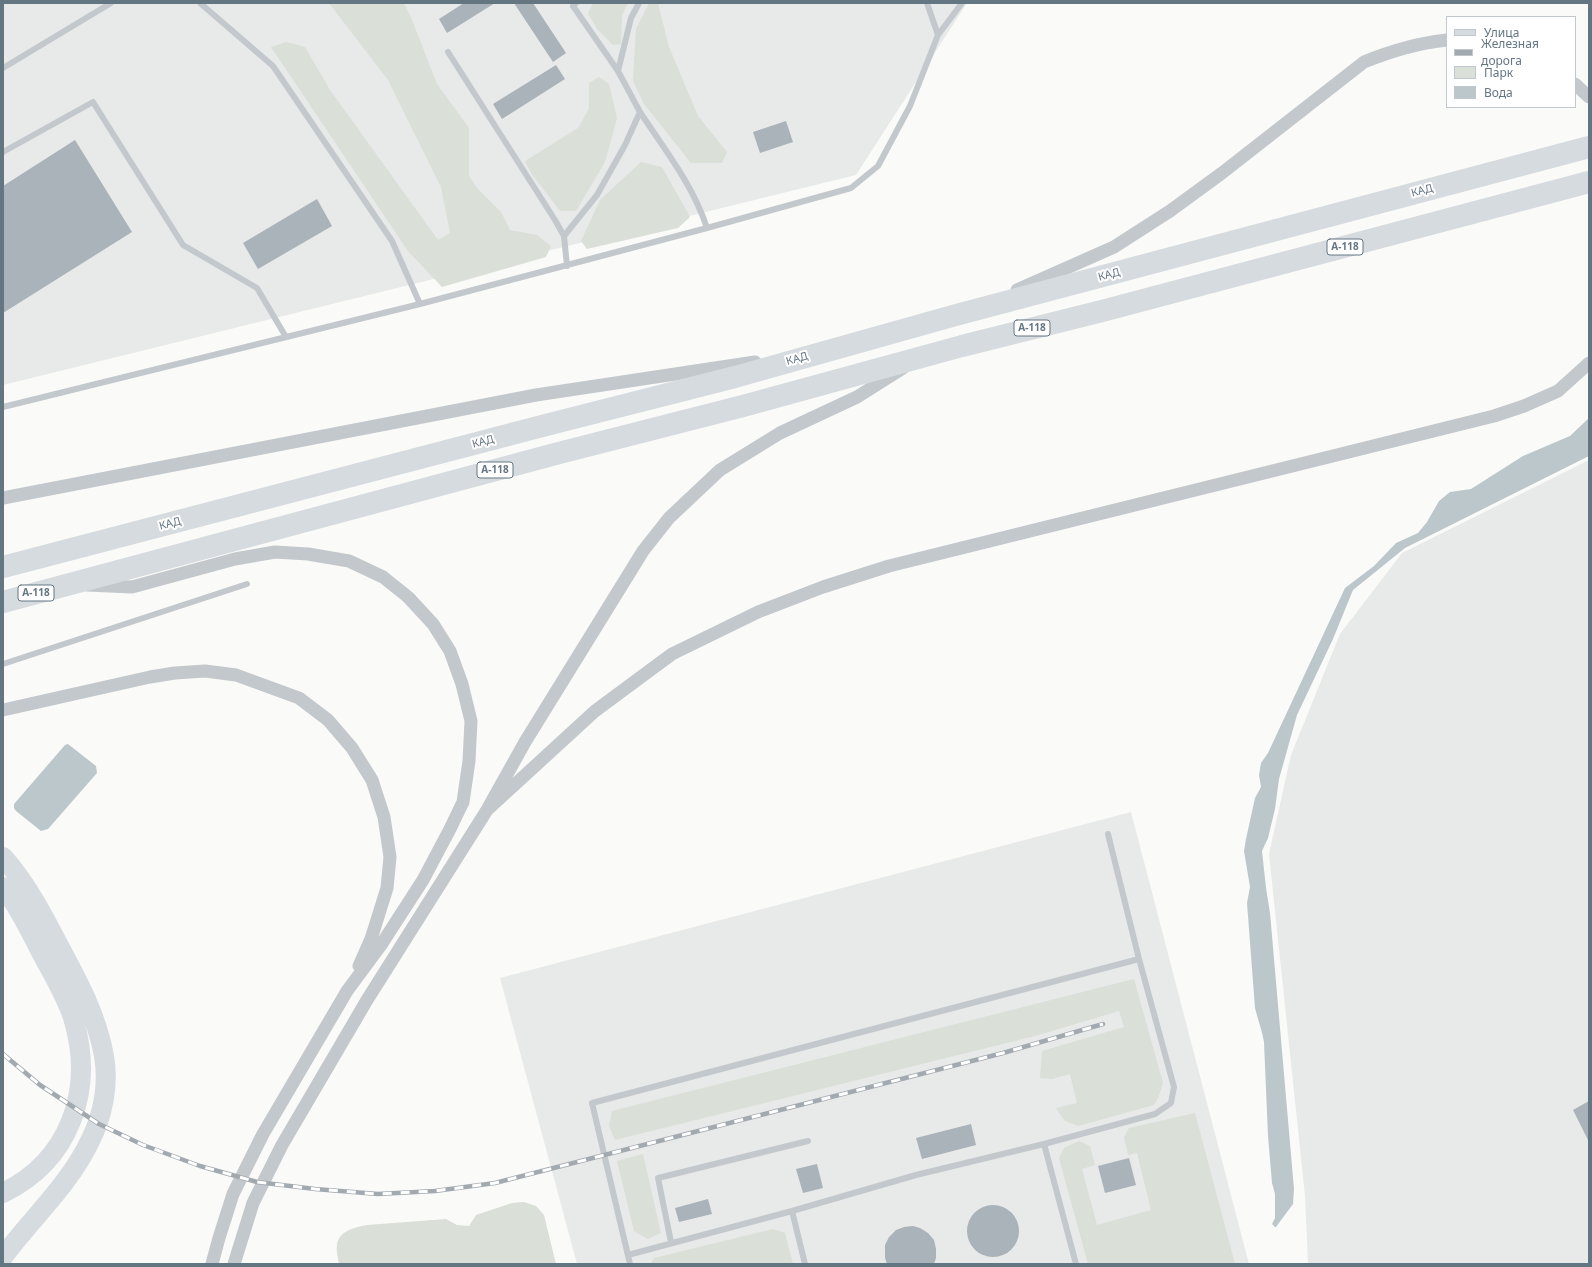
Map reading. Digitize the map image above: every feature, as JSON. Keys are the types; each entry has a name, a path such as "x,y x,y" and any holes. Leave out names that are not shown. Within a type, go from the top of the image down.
{"highway":[{"name":"КАД","path":"3,567 735,377 822,352 1589,147"},
{"name":"А-118","path":"3,602 559,453 743,406 920,357 1589,182"}],"main road":[{"path":"3,857 28,889 75,974 98,1031 104,1057 106,1084 102,1108 96,1127 71,1175 18,1237 3,1257"},
{"path":"3,887 26,923 74,1019 80,1043 81,1070 79,1097 73,1117 53,1155 37,1171 20,1184 3,1193"}],"street":[{"path":"956,316 1114,247 1170,211 1222,173 1364,62 1391,51 1427,42 1446,40"},
{"path":"1576,85 1589,97"},
{"path":"3,498 536,395 822,352"},
{"path":"234,1264 253,1203 282,1145 367,1000 487,810 525,742 612,598 643,551 670,518 720,470 780,433 857,397 920,357"},
{"path":"487,810 595,712 672,654 758,612 816,590 889,566 1479,420 1524,406 1558,391 1589,363"},
{"path":"70,585 132,587 235,560 275,552 308,554 349,561 383,577 408,597 433,624 450,651 462,684 471,721 469,761 463,802 423,880 381,945 347,991"},
{"path":"3,710 150,677 175,673 205,671 236,675 299,698 328,720 352,748 372,780 384,817 390,857 387,888 371,939 347,991 263,1134 237,1187 219,1238 212,1264"}],"lane":[{"path":"3,68 111,3"},
{"path":"200,3 273,66 392,240 420,304"},
{"path":"618,70 631,18 639,3"},
{"path":"927,3 938,35"},
{"path":"3,407 420,304 567,266 852,188 878,166 910,106 938,35 962,3"},
{"path":"573,4 618,70 640,112 687,182 700,208 707,228"},
{"path":"448,52 564,236 567,266"},
{"path":"3,152 93,102 183,245 257,288 286,337"},
{"path":"564,236 597,195 625,145 640,112"},
{"path":"3,664 247,584"},
{"path":"628,1254 792,1211 916,1175 1044,1144 1155,1114 1171,1103 1174,1087 1139,959 1108,834"},
{"path":"630,1264 592,1103 1139,959"},
{"path":"671,1242 658,1178 808,1141"},
{"path":"1044,1144 1076,1264"},
{"path":"792,1211 805,1264"}],"shaded area":[{"path":"3,3 967,3 856,175 3,385"},
{"path":"1589,460 1589,1264 1308,1264 1305,1196 1269,854 1291,755 1340,634 1402,553"},
{"path":"1131,812 1249,1264 577,1264 500,978"}],"green space":[{"path":"329,3 404,3 437,84 469,128 469,176 477,188 501,212 510,230 537,235 551,246 546,257 442,287 408,251 271,47 286,42 305,47 330,90 438,240 450,233 441,187 388,80"},
{"path":"593,3 628,3 622,15 621,44 613,45 598,30 588,14"},
{"path":"649,3 658,3 669,47 698,116 727,152 722,163 691,163 644,104 633,81 636,29"},
{"path":"599,77 609,84 617,118 605,162 576,211 560,211 531,173 525,161 578,128 589,109 589,83"},
{"path":"641,162 662,167 690,217 678,228 587,249 581,241 600,200"},
{"path":"1134,979 1163,1083 1154,1105 1078,1126 1065,1121 1056,1108 1077,1103 1070,1074 1052,1079 1040,1078 1042,1051 1124,1027 1119,1011 1035,1036 615,1140 609,1126 612,1111"},
{"path":"1195,1113 1235,1264 1088,1264 1059,1158 1064,1148 1079,1141 1090,1146 1095,1165 1082,1169 1097,1225 1151,1210 1137,1153 1128,1155 1124,1137 1129,1128"},
{"path":"643,1154 661,1233 648,1239 634,1231 617,1161"},
{"path":"524,1202 536,1206 544,1215 556,1264 339,1264 337,1250 338,1240 348,1230 367,1225 446,1219 457,1225 469,1226 476,1215 512,1203"},
{"path":"773,1229 785,1233 793,1264 651,1264 654,1258"}],"water":[{"path":"1589,418 1589,456 1405,548 1353,590 1333,639 1297,715 1279,779 1275,809 1268,838 1262,851 1270,913 1294,1189 1293,1204 1275,1227 1272,1224 1275,1218 1275,1194 1272,1183 1268,1136 1264,1042 1255,1008 1247,903 1250,887 1244,851 1255,798 1261,787 1259,775 1261,763 1268,753 1345,588 1374,566 1396,543 1418,533 1427,522 1439,501 1450,492 1471,489 1523,456 1570,436"},
{"path":"68,744 96,766 97,773 48,829 41,831 16,811 14,804 65,745"}],"building":[{"path":"464,3 495,3 447,33 439,19"},
{"path":"514,3 533,3 566,53 553,62"},
{"path":"556,65 565,79 502,119 493,104"},
{"path":"786,121 793,142 760,153 753,132"},
{"path":"75,140 132,232 3,313 3,186"},
{"path":"317,199 332,226 258,269 243,243"},
{"path":"1589,1101 1589,1142 1573,1110"},
{"path":"971,1124 976,1145 922,1159 916,1138"},
{"path":"1129,1158 1136,1185 1105,1193 1098,1166"},
{"path":"817,1164 823,1188 803,1193 796,1169"},
{"path":"708,1199 712,1214 679,1222 675,1208"},
{"path":"988,1205 998,1205 1012,1212 1019,1226 1019,1236 1012,1250 998,1257 988,1257 978,1253 971,1246 967,1236 967,1226 971,1216 978,1209"},
{"path":"913,1226 928,1233 934,1240 936,1258 934,1264 887,1264 885,1258 885,1245 889,1237 896,1230"}],"railway":[{"path":"3,1054 40,1085 99,1124 143,1145 200,1166 257,1182 315,1189 378,1194 435,1191 495,1183 1003,1053 1103,1024"}]}
